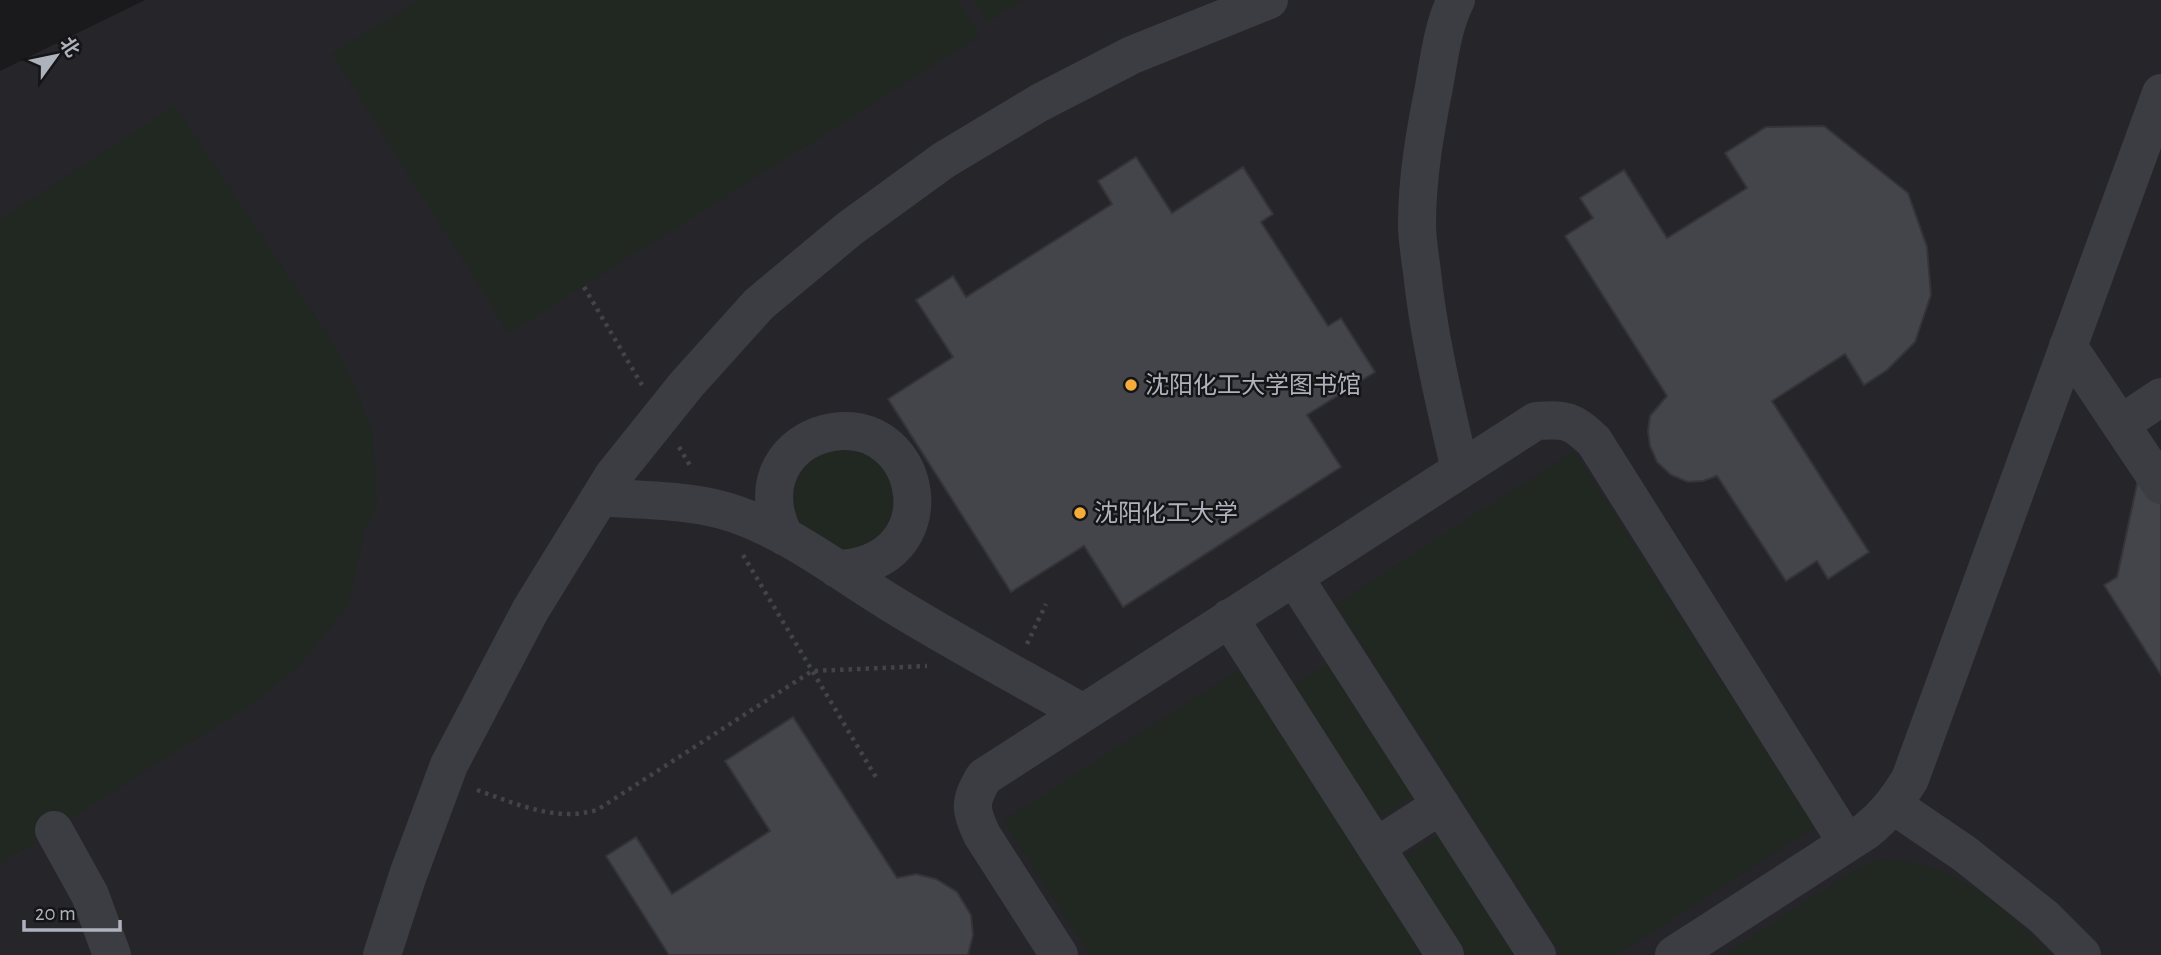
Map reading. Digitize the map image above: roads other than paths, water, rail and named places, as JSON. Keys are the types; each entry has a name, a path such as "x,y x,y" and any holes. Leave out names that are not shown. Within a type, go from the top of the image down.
{"street":[{"path":"382,955 449,765 531,609 613,476 686,385 759,304 849,229 944,160 1039,103 1132,55 1269,0"},
{"path":"1457,0 1452,8 1439,58 1429,111 1420,169 1417,226 1429,323 1460,470"},
{"path":"1674,955 1884,817 1910,779 2068,346 2154,144 2161,93"},
{"path":"2068,346 2161,485"},
{"path":"2120,424 2161,397"},
{"path":"1059,955 982,835 973,814 974,794 984,777 1536,421 1558,419 1578,425 1594,441 1847,843"},
{"path":"785,537 774,508 775,484 784,462 800,444 821,433 845,430 869,434 889,447 903,464 912,485 913,508 907,529 895,548 877,561 857,568 837,569"},
{"path":"600,497 720,509 748,519 785,537 891,603 1083,713"},
{"path":"1294,577 1537,955"},
{"path":"1229,618 1445,955"},
{"path":"1376,847 1441,805"},
{"path":"1893,805 1965,854 2034,909 2082,955"},
{"path":"54,830 90,895 112,955"}],"place":[{"name":"沈阳化工大学图书馆","path":"1131,385"},
{"name":"沈阳化工大学","path":"1080,513"}]}
